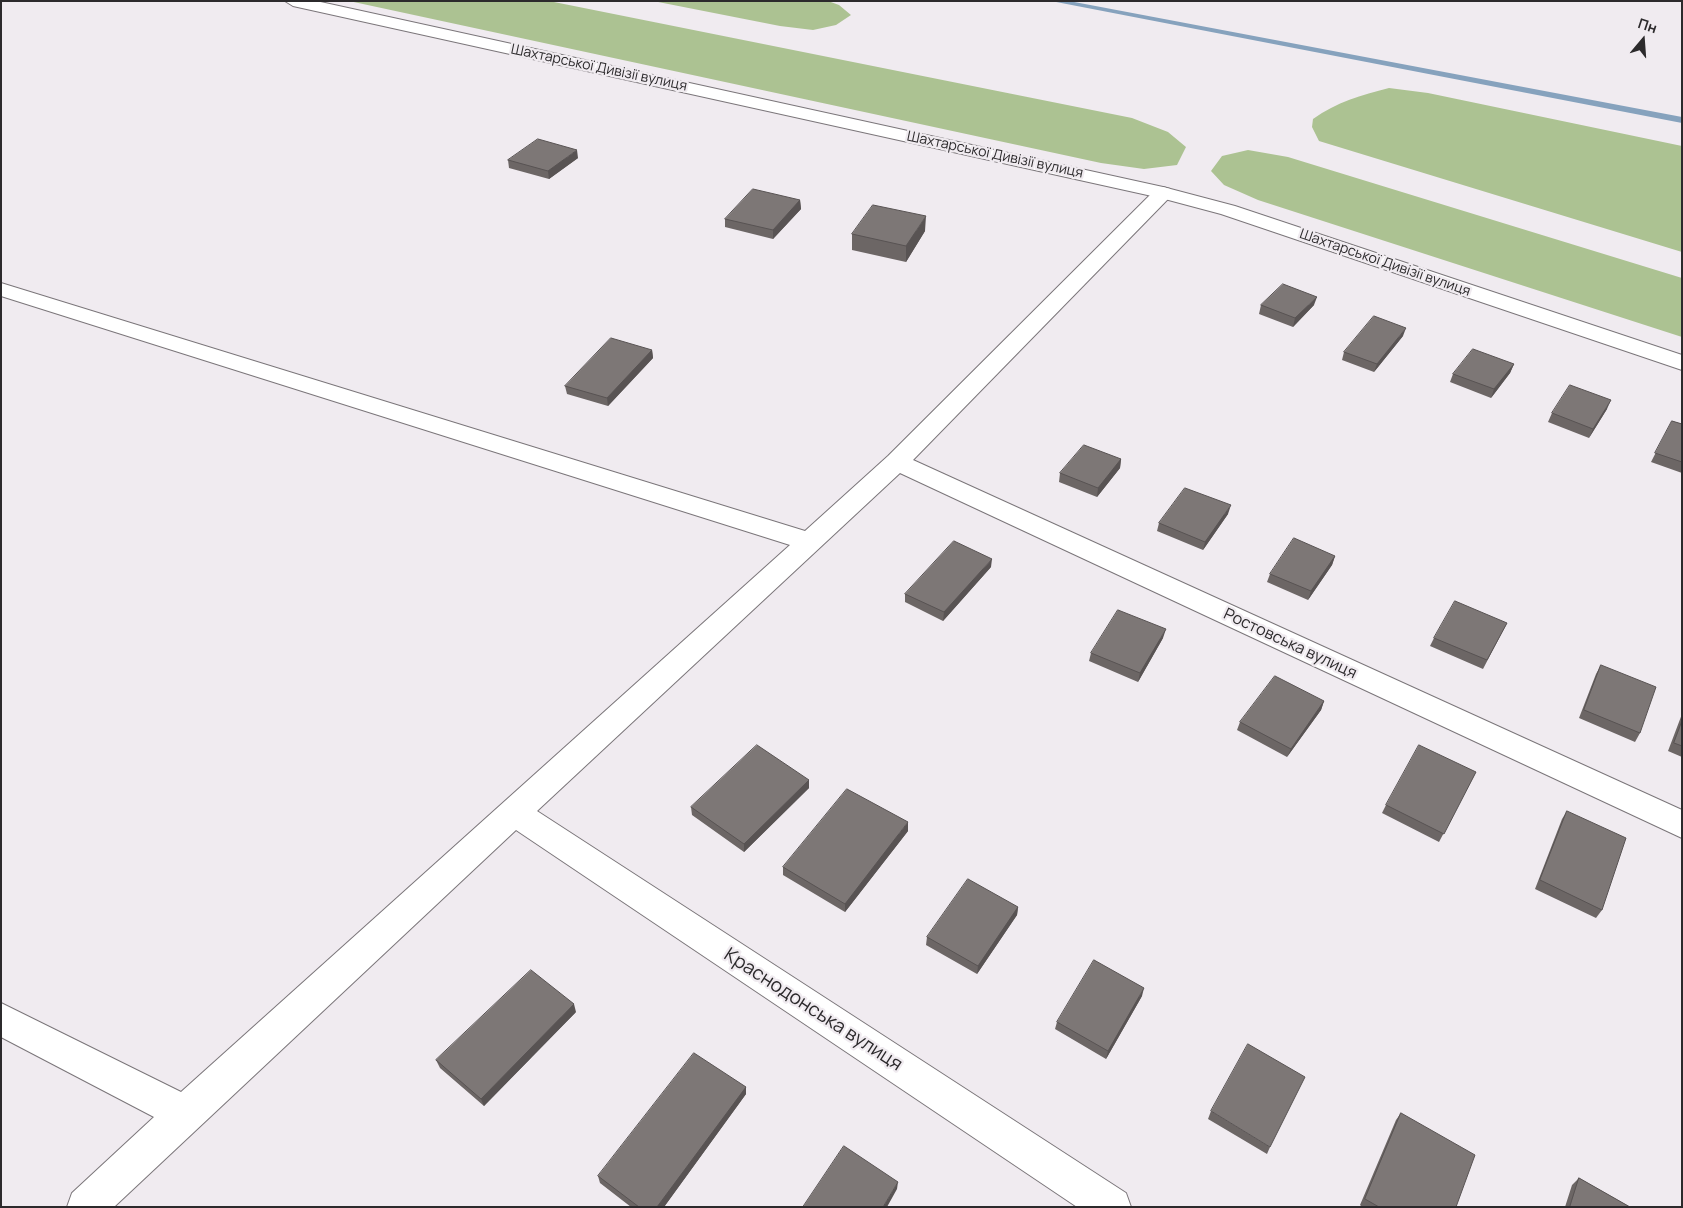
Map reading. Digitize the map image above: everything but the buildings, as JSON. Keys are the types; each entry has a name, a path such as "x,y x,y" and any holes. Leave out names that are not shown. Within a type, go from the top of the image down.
{"street":[{"name":"Шахтарської Дивізії вулиця","path":"293,1 1163,193 1228,210 1682,362"},
{"path":"86,1207 185,1113 515,813 808,541 897,462 1163,193"},
{"path":"1,289 808,541"},
{"name":"Ростовська вулиця","path":"897,462 1682,825"},
{"name":"Краснодонська вулиця","path":"515,813 1112,1207"},
{"path":"1,1019 185,1113"}],"green space":[{"path":"349,1 549,1 1132,118 1168,132 1186,147 1177,165 1144,169 1101,163"},
{"path":"653,1 828,1 839,5 851,15 836,25 813,30 780,26"},
{"path":"1389,88 1428,93 1682,146 1682,252 1319,141 1312,127 1313,119 1331,108 1350,100"},
{"path":"1248,150 1288,157 1682,278 1682,337 1258,200 1224,185 1211,171 1222,156"}],"waterway":[{"path":"1055,1 1682,120"}]}
